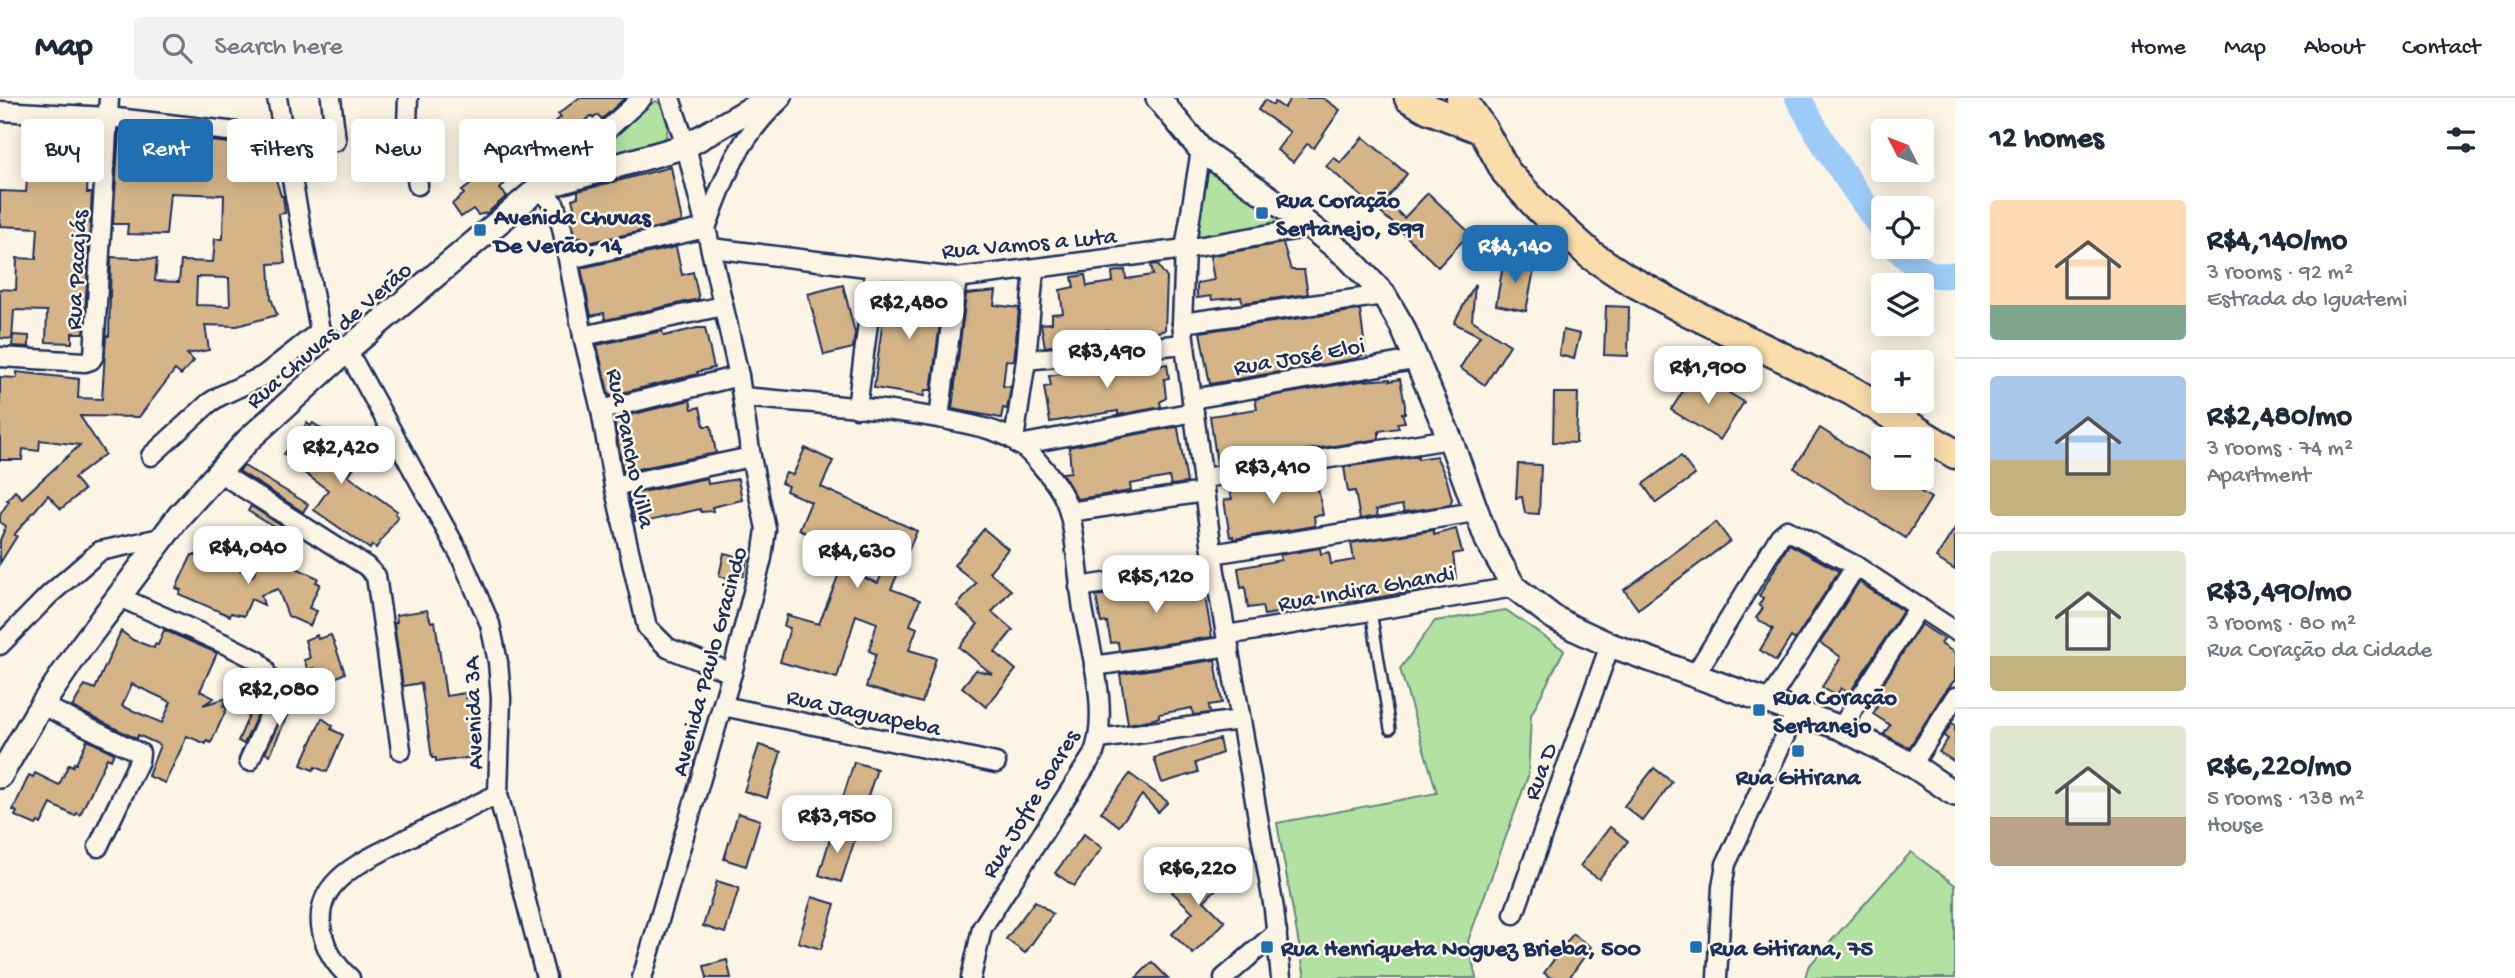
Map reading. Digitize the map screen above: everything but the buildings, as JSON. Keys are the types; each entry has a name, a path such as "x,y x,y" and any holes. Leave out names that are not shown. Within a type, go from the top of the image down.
{"main road":[{"path":"1461,98 1483,130 1506,172 1539,208 1591,255 1626,278 1683,309 1852,391 1955,454"},
{"path":"1429,102 1483,130"}],"street":[{"name":"Rua Pacajás","path":"0,357 85,362 91,360 94,355 109,98"},
{"path":"277,98 320,331 346,350"},
{"path":"331,98 333,119"},
{"path":"408,98 407,125 418,185"},
{"path":"616,122 642,98"},
{"name":"Avenida Paulo Gracindo","path":"642,978 723,706 765,545 766,529 751,457 743,397 711,248 686,146 670,98"},
{"path":"616,166 686,146 770,98"},
{"path":"569,259 706,228 737,151 755,124 782,98"},
{"path":"1158,98 1171,108 1201,150 1311,227 1348,257 1384,295 1402,326 1414,360 1450,439 1487,540 1514,587 1553,617 1610,645 1841,728 1912,765 1955,794"},
{"path":"0,111 108,117 227,131"},
{"path":"1201,150 1185,249 1182,323 1184,344 1213,560 1277,932 1281,978"},
{"path":"538,188 559,182"},
{"name":"Rua Pancho Villa","path":"538,188 555,205 569,259 614,486 647,627 668,648 732,673"},
{"name":"Rua Chuvas de Verão","path":"0,776 42,705 117,596 217,471 346,350 538,188"},
{"name":"Rua Vamos a Luta","path":"711,248 957,278 1185,249 1311,227"},
{"path":"857,408 875,269"},
{"path":"1017,442 1034,270"},
{"path":"939,418 957,278"},
{"path":"1182,323 1384,295"},
{"path":"583,336 723,306"},
{"path":"150,456 209,403 263,376 320,331"},
{"path":"1026,360 1184,344"},
{"name":"Avenida 3A","path":"346,350 460,555 490,624 498,662 502,727 498,794 546,978"},
{"name":"Rua José Eloi","path":"1017,442 1414,360"},
{"path":"601,410 738,376"},
{"name":"Rua Jofre Soares","path":"743,397 939,418 985,428 1017,442 1055,483 1065,500 1094,666 1101,723 1099,739 1093,755 982,928 971,978"},
{"path":"1069,512 1450,439"},
{"path":"614,486 751,457"},
{"path":"217,471 366,566 376,576 401,750"},
{"path":"1079,587 1475,512"},
{"path":"1695,675 1787,530 1856,566 1955,631"},
{"path":"0,645 49,595 100,551 161,538"},
{"path":"1768,702 1856,566"},
{"name":"Rua Indira Ghandi","path":"1094,666 1371,611 1514,587"},
{"path":"117,596 227,645 257,660 264,668 274,695 272,710 249,761"},
{"path":"1841,728 1919,607"},
{"name":"Rua D","path":"1514,914 1610,645"},
{"path":"1912,765 1955,698"},
{"path":"42,705 140,753 139,761 98,847"},
{"name":"Rua Jaguapeba","path":"723,706 996,763"},
{"path":"1717,978 1722,887 1726,864 1796,712"},
{"path":"1099,739 1240,720"},
{"path":"350,978 333,959 319,926 322,906 336,881 374,856 498,794"},
{"path":"1224,978 1277,932"}],"lane":[{"path":"1371,611 1390,729"}],"green space":[{"path":"657,101 664,110 667,131 664,142 616,156 616,132 646,106"},
{"path":"1203,152 1308,226 1186,248"},
{"path":"1506,610 1564,650 1531,715 1528,776 1468,941 1476,978 1305,978 1277,823 1437,793 1400,669 1435,621"},
{"path":"1911,852 1955,885 1955,978 1805,978 1808,967"}],"waterway":[{"path":"1798,98 1828,151 1871,214"},
{"path":"1908,259 1930,273 1946,276 1955,274"}],"place":[{"name":"Rua Coração Sertanejo, 599","path":"1262,213"},
{"name":"Avenida Chuvas De Verão, 14","path":"480,230"},
{"name":"Rua Coração Sertanejo","path":"1759,710"},
{"name":"Rua Gitirana","path":"1798,751"},
{"name":"Rua Henriqueta Noguez Brieba, 500","path":"1267,947"},
{"name":"Rua Gitirana, 75","path":"1696,947"}]}
